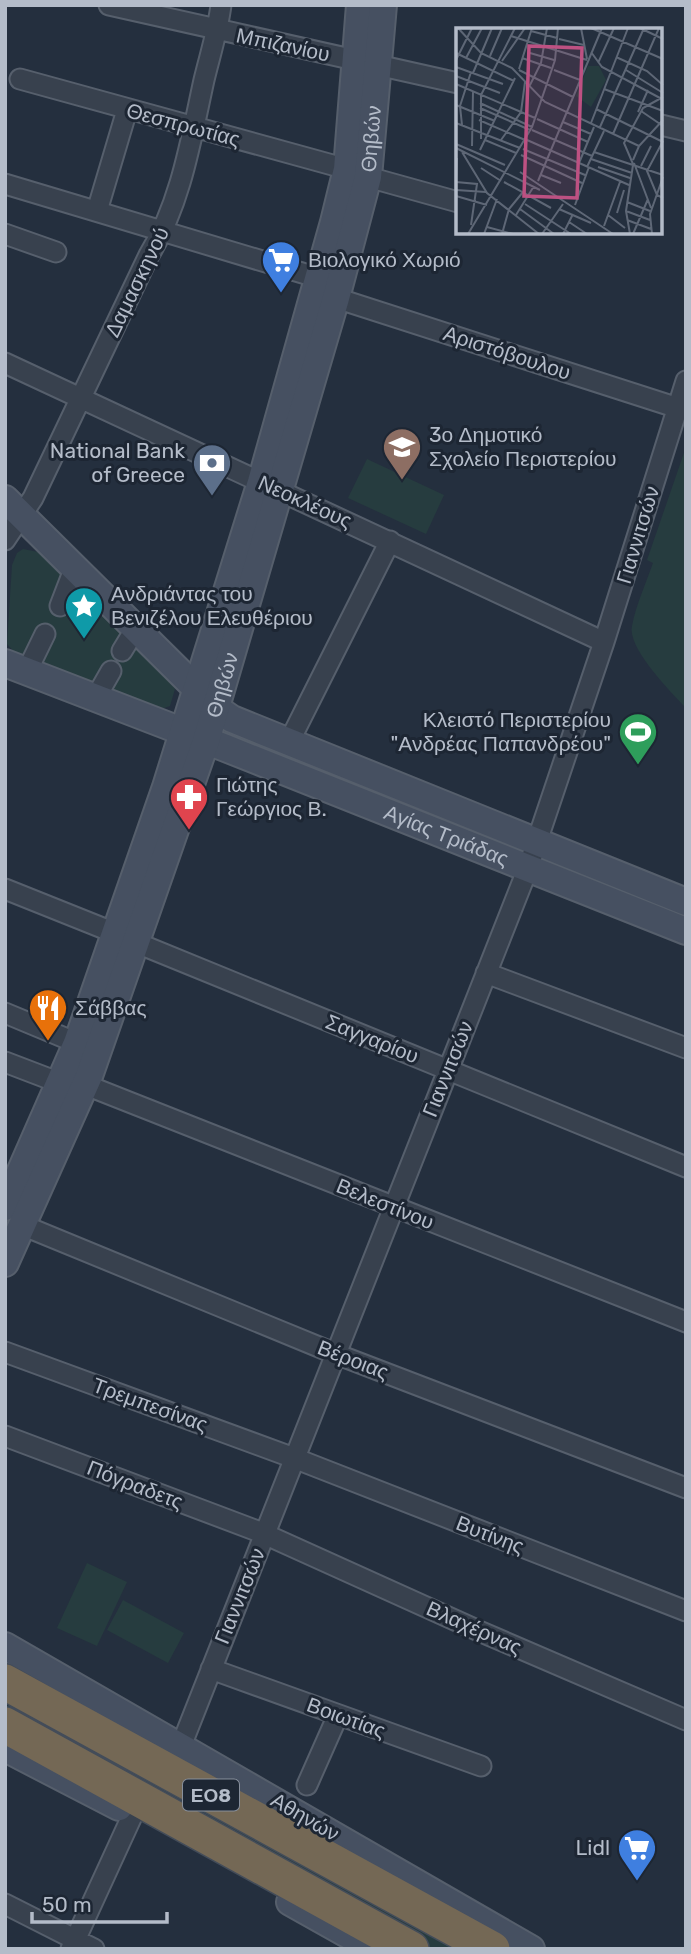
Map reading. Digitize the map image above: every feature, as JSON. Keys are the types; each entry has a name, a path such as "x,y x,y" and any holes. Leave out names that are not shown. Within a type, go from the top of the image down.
{"highway":[{"name":"Αθηνών","path":"5,1682 492,1949"},
{"name":"ΕΟ8","path":"5,1725 411,1949"}],"main road":[{"name":"Θηβών","path":"360,5 368,64"},
{"name":"Θηβών","path":"5,1263 14,1216 73,1084 195,737 198,689 270,486 357,173 368,64 383,5"},
{"name":"Θηβών","path":"195,737 224,714 270,486"},
{"path":"14,508 224,714"},
{"name":"Αγίας Τριάδας","path":"16,667 686,931"},
{"name":"Αγίας Τριάδας","path":"224,714 686,902"},
{"name":"Θηβών","path":"73,1084 77,1043 126,938"},
{"name":"Αθηνών","path":"5,1646 531,1949"},
{"path":"5,1748 133,1814 374,1949"}],"street":[{"name":"Μπιζανίου","path":"109,5 456,83"},
{"name":"Δαμασκηνού","path":"5,540 14,508 80,398 149,255 164,231 194,128 221,5"},
{"name":"Θεσπρωτίας","path":"20,79 456,201"},
{"path":"97,211 127,110"},
{"path":"663,125 686,131"},
{"name":"Αριστόβουλου","path":"5,184 164,231 678,408"},
{"path":"5,234 55,252"},
{"name":"Νεοκλέους","path":"5,363 604,642"},
{"name":"Γιαννιτσών","path":"181,1745 528,868 604,642 686,381"},
{"path":"289,742 390,541"},
{"path":"60,606 75,567"},
{"path":"122,651 136,628"},
{"path":"16,667 45,634"},
{"path":"95,699 111,671"},
{"name":"Σαγγαρίου","path":"5,888 686,1167"},
{"path":"486,973 686,1048"},
{"path":"5,1013 77,1043"},
{"name":"Βελεστίνου","path":"5,1062 73,1084 686,1322"},
{"name":"Βέροιας","path":"14,1216 335,1354 686,1488"},
{"name":"Τρεμπεσίνας","path":"5,1352 294,1458"},
{"name":"Πόγραδετς","path":"5,1436 264,1534"},
{"name":"Βυτίνης","path":"294,1458 686,1611"},
{"name":"Βλαχέρνας","path":"264,1534 686,1720"},
{"name":"Βοιωτίας","path":"211,1669 481,1766"},
{"path":"307,1785 338,1715"},
{"path":"74,1944 133,1814"},
{"path":"5,1904 74,1944 94,1949"}],"green space":[{"path":"686,447 686,708 643,657 632,635 632,626 653,563 647,560"},
{"path":"367,459 444,495 426,534 348,498"},
{"path":"23,549 38,552 167,675 175,689 170,706 158,710 19,657 7,644 12,565 17,553"},
{"path":"240,732 512,840 508,849 237,741"},
{"path":"87,1563 127,1582 97,1646 57,1628"},
{"path":"123,1600 184,1633 168,1663 107,1630"},
{"path":"5,1697 462,1949 433,1949 5,1713"}],"place":[{"name":"Βιολογικό Χωριό","path":"281,294"},
{"name":"3ο Δημοτικό Σχολείο Περιστερίου","path":"402,481"},
{"name":"National Bank of Greece","path":"212,497"},
{"name":"Ανδριάντας του Βενιζέλου Ελευθέριου","path":"84,640"},
{"name":"Κλειστό Περιστερίου \"Ανδρέας Παπανδρέου\"","path":"638,766"},
{"name":"Γιώτης Γεώργιος Β.","path":"189,831"},
{"name":"Σάββας","path":"48,1042"},
{"name":"Lidl","path":"637,1882"}]}
